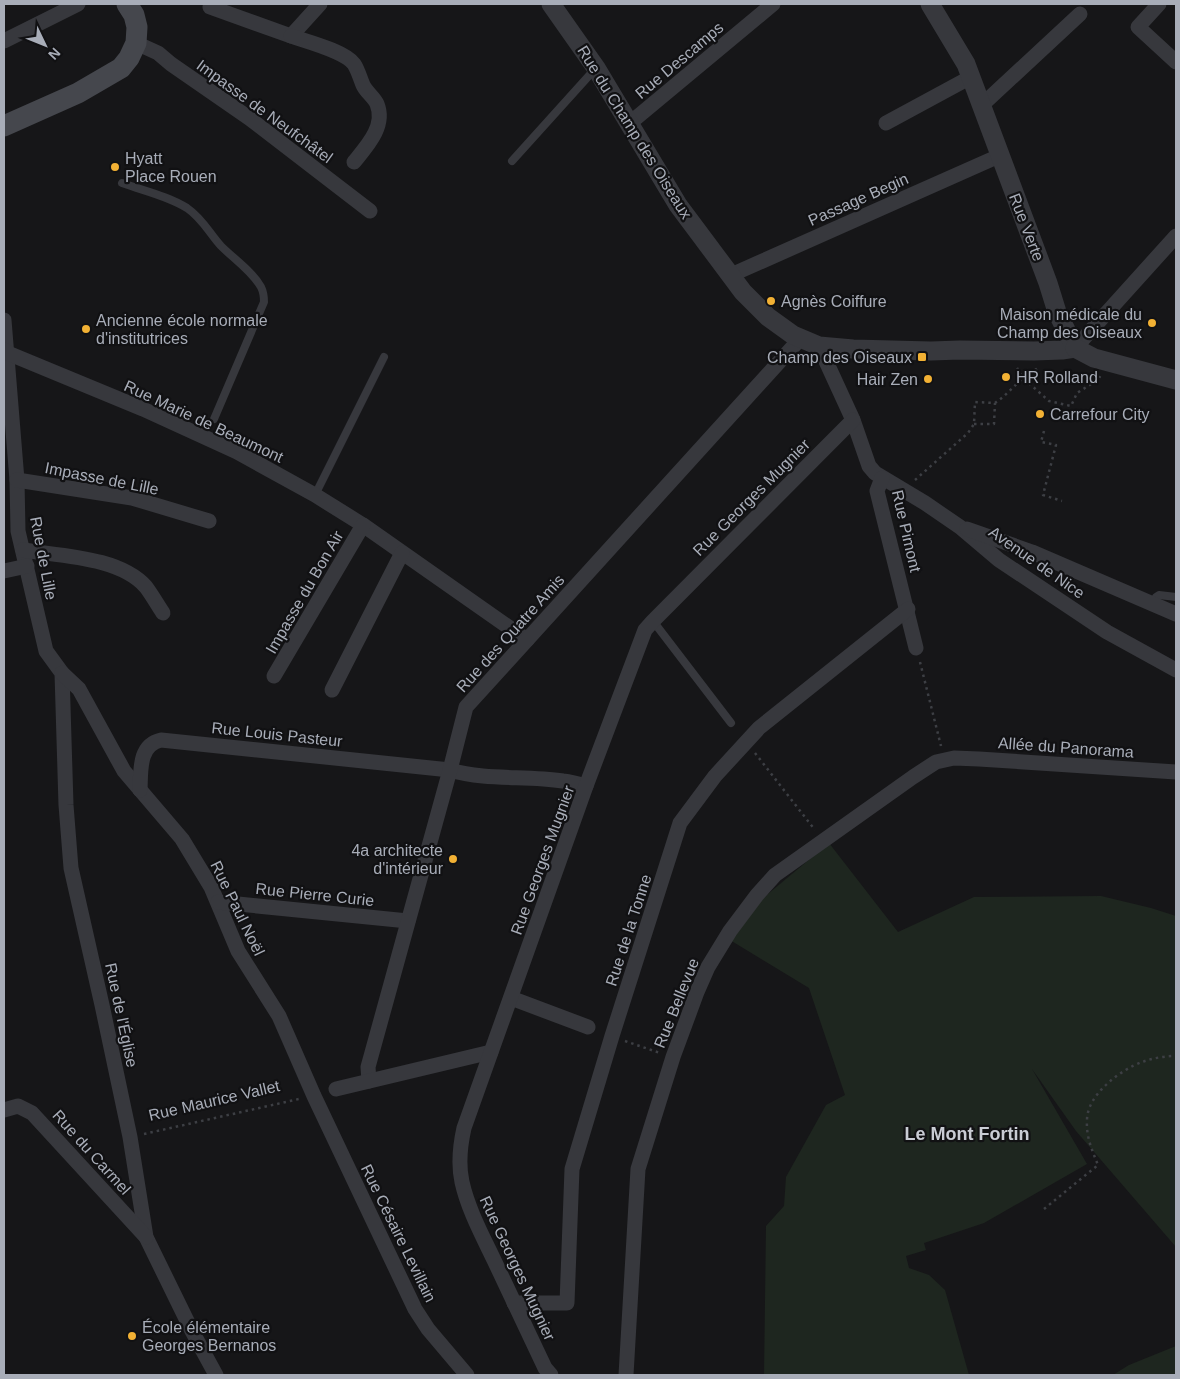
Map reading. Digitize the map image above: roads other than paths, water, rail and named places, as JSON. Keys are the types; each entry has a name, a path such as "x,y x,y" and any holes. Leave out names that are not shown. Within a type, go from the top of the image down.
{"main road":[{"path":"4,126 78,93 121,68 129,58 136,43 137,27 134,15 128,4"}],"street":[{"path":"4,41 78,4"},
{"path":"290,36 320,4"},
{"name":"Rue du Champ des Oiseaux","path":"551,4 596,68 678,205 743,292 780,327 800,339 819,346 853,349 1051,351 1076,348"},
{"name":"Rue Descamps","path":"630,123 773,4"},
{"name":"Rue Verte","path":"930,4 966,64 1048,283 1057,312 1076,348"},
{"path":"1159,4 1138,27 1176,62"},
{"path":"210,7 323,47 354,63 363,86 376,103 380,118 376,132 354,162"},
{"path":"982,105 1080,14"},
{"name":"Impasse de Neufchâtel","path":"136,43 158,53 249,118 370,211"},
{"path":"886,124 971,77"},
{"name":"Passage Begin","path":"731,275 999,156"},
{"path":"1176,236 1076,348 1094,358 1176,380"},
{"name":"Rue de Lille","path":"4,320 5,352 17,480 18,531 46,651 62,674"},
{"name":"Rue des Quatre Amis","path":"369,1081 368,1067 466,707 800,339"},
{"name":"Rue Pimont","path":"819,346 853,420 870,466 882,478 877,491 908,609 916,648"},
{"name":"Rue Marie de Beaumont","path":"5,352 143,409 228,448 315,495 363,526 527,640"},
{"name":"Rue Georges Mugnier","path":"551,1375 477,1226 466,1197 460,1161 460,1146 464,1128 586,786 645,630 853,420"},
{"name":"Avenue de Nice","path":"882,478 925,503 960,527 999,560 1100,627 1176,670"},
{"name":"Impasse de Lille","path":"17,480 132,498 210,521"},
{"name":"Impasse du Bon Air","path":"274,676 363,526"},
{"path":"960,527 1032,552 1176,614"},
{"path":"23,550 96,561 123,569 145,586 163,612"},
{"path":"332,690 402,553"},
{"path":"4,571 27,566"},
{"name":"Rue de la Tonne","path":"514,1303 567,1303 572,1169 680,823 715,776 759,728 908,609"},
{"name":"Rue Paul Noël","path":"62,674 79,689 124,771 182,839 211,887 238,951 279,1016 310,1096"},
{"name":"Rue de l'Église","path":"62,674 66,805 71,868 130,1137 146,1238 216,1375"},
{"name":"Rue Louis Pasteur","path":"140,790 143,755 150,744 161,740 450,770 495,778 565,781 586,786"},
{"name":"Allée du Panorama","path":"949,759 1176,772"},
{"name":"Rue Bellevue","path":"626,1375 638,1169 673,1058 697,992 708,968 730,931 757,894 775,875 913,777 936,762 949,759"},
{"name":"Rue Pierre Curie","path":"218,902 408,921"},
{"path":"511,998 588,1027"},
{"path":"336,1089 491,1052"},
{"name":"Rue Césaire Levillain","path":"310,1096 416,1310 432,1335 467,1375"},
{"name":"Rue du Carmel","path":"4,1110 18,1106 32,1113 146,1238"}],"lane":[{"path":"512,161 596,68"},
{"path":"122,183 173,200 187,208 198,217 219,244 252,274 261,287 264,302 214,419"},
{"path":"315,495 384,357"},
{"path":"1152,604 1159,595 1176,597"},
{"path":"653,621 731,722"}],"place":[{"name":"Hyatt Place Rouen","path":"115,167"},
{"name":"Agnès Coiffure","path":"771,301"},
{"name":"Maison médicale du Champ des Oiseaux","path":"1152,323"},
{"name":"Ancienne école normale d'institutrices","path":"86,329"},
{"name":"Champ des Oiseaux","path":"922,357"},
{"name":"HR Rolland","path":"1006,377"},
{"name":"Hair Zen","path":"928,379"},
{"name":"Carrefour City","path":"1040,414"},
{"name":"4a architecte d'intérieur","path":"453,859"},
{"name":"École élémentaire Georges Bernanos","path":"132,1336"}],"district":[{"name":"Le Mont Fortin","path":"967,1134"}]}
